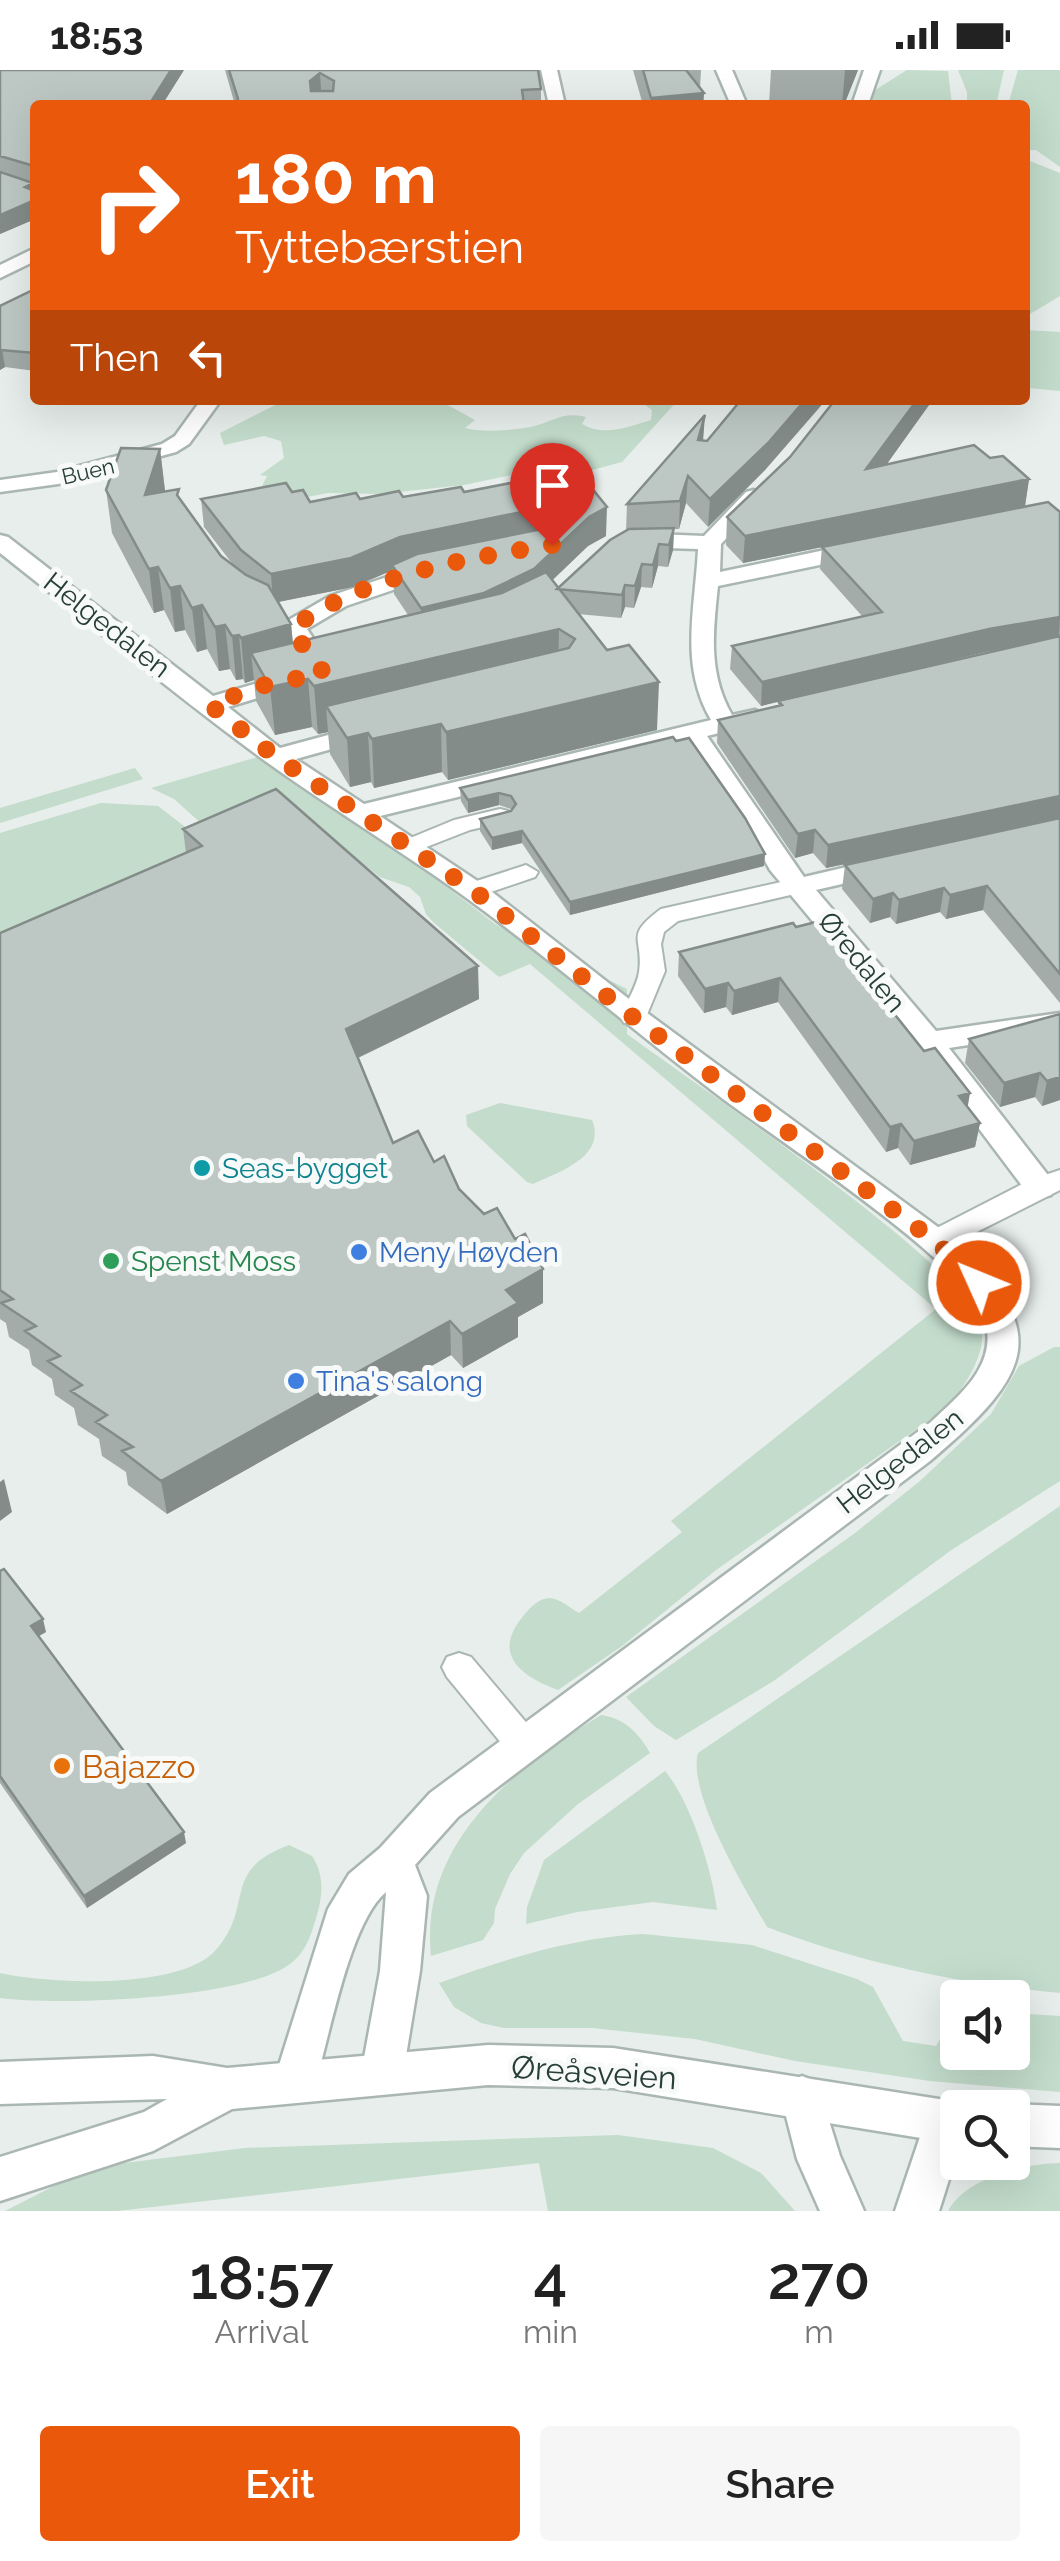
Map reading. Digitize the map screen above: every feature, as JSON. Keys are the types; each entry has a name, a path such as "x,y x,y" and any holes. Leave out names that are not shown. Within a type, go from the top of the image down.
{"street":[{"path":"549,70 555,100"},
{"path":"724,70 737,100"},
{"path":"862,100 872,70"},
{"path":"0,272 30,257"},
{"name":"Buen","path":"0,486 58,478 169,448 182,440 207,405"},
{"path":"725,724 706,692 699,662 710,581 710,543 778,478"},
{"path":"610,546 653,538 710,543"},
{"name":"Helgedalen","path":"0,542 276,757 473,890 633,1017 935,1241 979,1283 998,1310 1005,1334 1003,1356 980,1396 877,1482 444,1805 394,1861 363,1888 342,1922 295,2081"},
{"path":"710,581 878,546"},
{"path":"267,616 295,626 338,601 384,583 450,566"},
{"path":"210,705 260,686 332,671 299,640 295,626"},
{"path":"360,814 781,711"},
{"path":"276,757 394,724"},
{"name":"Øredalen","path":"692,732 760,827 779,864 1050,1184"},
{"path":"799,886 915,859"},
{"path":"929,1042 1060,1022"},
{"path":"382,2074 400,1972 408,1896 394,1861"},
{"name":"Øreåsveien","path":"0,2082 153,2076 227,2089 488,2065 613,2068 940,2121"},
{"name":"Øreåsveien","path":"0,2180 152,2130 227,2089"},
{"path":"802,2097 819,2159 842,2211"},
{"path":"1030,2126 1060,2127"},
{"path":"917,2211 940,2153"}],"lane":[{"path":"411,846 462,825 500,816"},
{"path":"473,890 526,872"},
{"path":"633,1017 661,969 648,944 652,928 670,915 799,886"},
{"path":"797,931 833,924"},
{"path":"935,1241 1050,1184"},
{"path":"459,1666 523,1744"}],"green space":[{"path":"907,70 948,71 951,100 870,100 872,92"},
{"path":"958,70 1004,70 997,100 967,100"},
{"path":"1018,70 1060,70 1060,167 1030,150 1030,100 1009,100"},
{"path":"1030,161 1060,173 1060,296 1030,314"},
{"path":"1030,330 1060,332 1060,391 1030,388"},
{"path":"275,405 448,405 475,420 465,428 488,431 531,427 570,415 586,417 582,424 590,428 616,430 651,420 652,410 645,405 673,405 622,462 573,475 516,474 464,485 380,494 328,493 276,503 262,486 267,476 260,475 284,458 281,441 264,436 224,445 220,433"},
{"path":"261,756 495,924 627,989 627,1034 879,1219 965,1297 981,1324 978,1357 948,1407 716,1570 622,1646 558,1690 532,1678 514,1662 510,1652 514,1629 529,1609 550,1598 579,1613 682,1532 671,1521 936,1309 530,964 499,977 434,923 420,897 409,887 380,877 333,840 212,833 174,799 151,788"},
{"path":"135,768 143,779 0,823 0,808"},
{"path":"101,803 158,806 215,850 0,969 0,833"},
{"path":"500,1103 592,1120 593,1144 567,1168 533,1184 527,1182 467,1126 466,1115"},
{"path":"1060,1347 1060,1481 950,1551 775,1680 676,1740 654,1726 626,1697 855,1533 920,1481 991,1414 1019,1366"},
{"path":"1060,1506 1060,1993 1030,1989 1030,1980 964,1980 911,1970 767,1927 709,1816 697,1771 698,1753"},
{"path":"601,1715 630,1728 650,1753 578,1804 524,1853 510,1874 495,1909 494,1923 483,1940 431,1956 431,1915 440,1878 457,1844 506,1785 536,1759"},
{"path":"665,1771 699,1837 717,1910 653,1902 577,1912 526,1924 527,1907 544,1860"},
{"path":"289,1845 312,1856 319,1870 321,1892 307,1944 287,1966 263,1977 191,1993 104,2000 0,1998 0,1973 49,1980 112,1981 144,1978 197,1964 215,1951 227,1935 246,1878 254,1866"},
{"path":"643,1934 752,1945 857,1979 873,1987 903,2041 936,2046 940,2039 940,2070 1030,2070 1030,2014 1060,2016 1060,2092 930,2081 795,2061 695,2039 592,2028 504,2028 481,2023 454,2007 439,1983 514,1958"},
{"path":"618,2135 713,2148 761,2173 795,2211 548,2211 539,2163 117,2211 5,2211 56,2185 124,2163 245,2148"},
{"path":"1060,2163 1060,2211 948,2211 968,2189 982,2181 1030,2180 1030,2166"}],"building":[{"path":"0,70 171,70 152,100 30,100 30,165 0,156"},
{"path":"229,70 538,70 541,89 522,90 523,100 238,100","holes":["320,73 334,81 333,91 311,91 310,81"]},
{"path":"643,70 686,70 704,93 651,98"},
{"path":"0,172 30,182 25,187 30,189 30,202 0,215"},
{"path":"30,291 30,353 0,350 0,306"},
{"path":"737,405 801,405 710,499 688,476 680,501 627,504 705,415 698,440 707,441"},
{"path":"831,405 913,405 866,469 974,445 990,458 1003,456 1029,479 745,536 727,517 790,457"},
{"path":"121,448 160,449 145,495 179,489 177,495 221,556 246,575 268,585 291,624 241,638 232,636 225,625 215,627 202,605 192,608 180,586 170,588 158,567 149,569 106,490"},
{"path":"582,476 607,507 589,517 534,569 484,593 421,608 392,565 417,554 552,527 566,515 550,506 400,537 351,558 271,574 241,550 201,499 286,483 292,492 303,490 310,502 356,493 360,499 399,491 403,497 461,487 464,492 521,481 526,486"},
{"path":"1048,502 1060,512 1060,617 989,629 762,682 732,646 882,612 822,547"},
{"path":"674,528 669,545 659,544 653,565 642,564 635,586 625,585 622,595 557,589 610,540 629,529"},
{"path":"546,572 607,650 629,645 659,682 446,732 441,724 372,739 368,733 347,738 326,706 569,648 575,639 559,629 314,686 308,679 270,687 251,653 502,593"},
{"path":"1060,636 1060,796 828,845 815,830 798,834 718,720 782,705 778,701"},
{"path":"673,737 676,741 689,738 765,854 570,902 522,831 492,838 480,819 511,811 516,804 511,796 499,793 468,800 460,788"},
{"name":"Seas-bygget","path":"276,789 478,966 346,1029 393,1143 418,1131 434,1162 444,1156 459,1189 484,1214 497,1208 515,1239 525,1234 543,1269 506,1290 518,1303 462,1334 450,1321 161,1481 122,1451 133,1447 96,1422 107,1415 71,1391 82,1385 48,1361 60,1356 25,1331 36,1326 1,1303 13,1299 0,1290 0,933 202,846 183,829"},
{"path":"1060,818 1060,974 987,886 950,895 944,888 899,900 893,893 873,899 845,865"},
{"path":"820,921 924,1051 935,1048 970,1093 959,1096 980,1123 914,1141 901,1124 890,1127 780,978 734,991 728,983 705,989 679,952 793,923 796,927"},
{"path":"1060,1014 1060,1077 1047,1081 1040,1073 1004,1083 969,1039"},
{"path":"4,1569 43,1619 31,1626 184,1832 84,1896 0,1776 0,1571"}],"place":[{"name":"Seas-bygget","path":"202,1168"},
{"name":"Meny Høyden","path":"359,1252"},
{"name":"Spenst Moss","path":"111,1261"},
{"name":"Tina's salong","path":"296,1381"},
{"name":"Bajazzo","path":"62,1766"}],"route":[{"path":"552,545 410,575 338,601 295,626 299,640 324,673 260,686 210,705 276,757 473,890 633,1017 935,1241 979,1283"}]}
